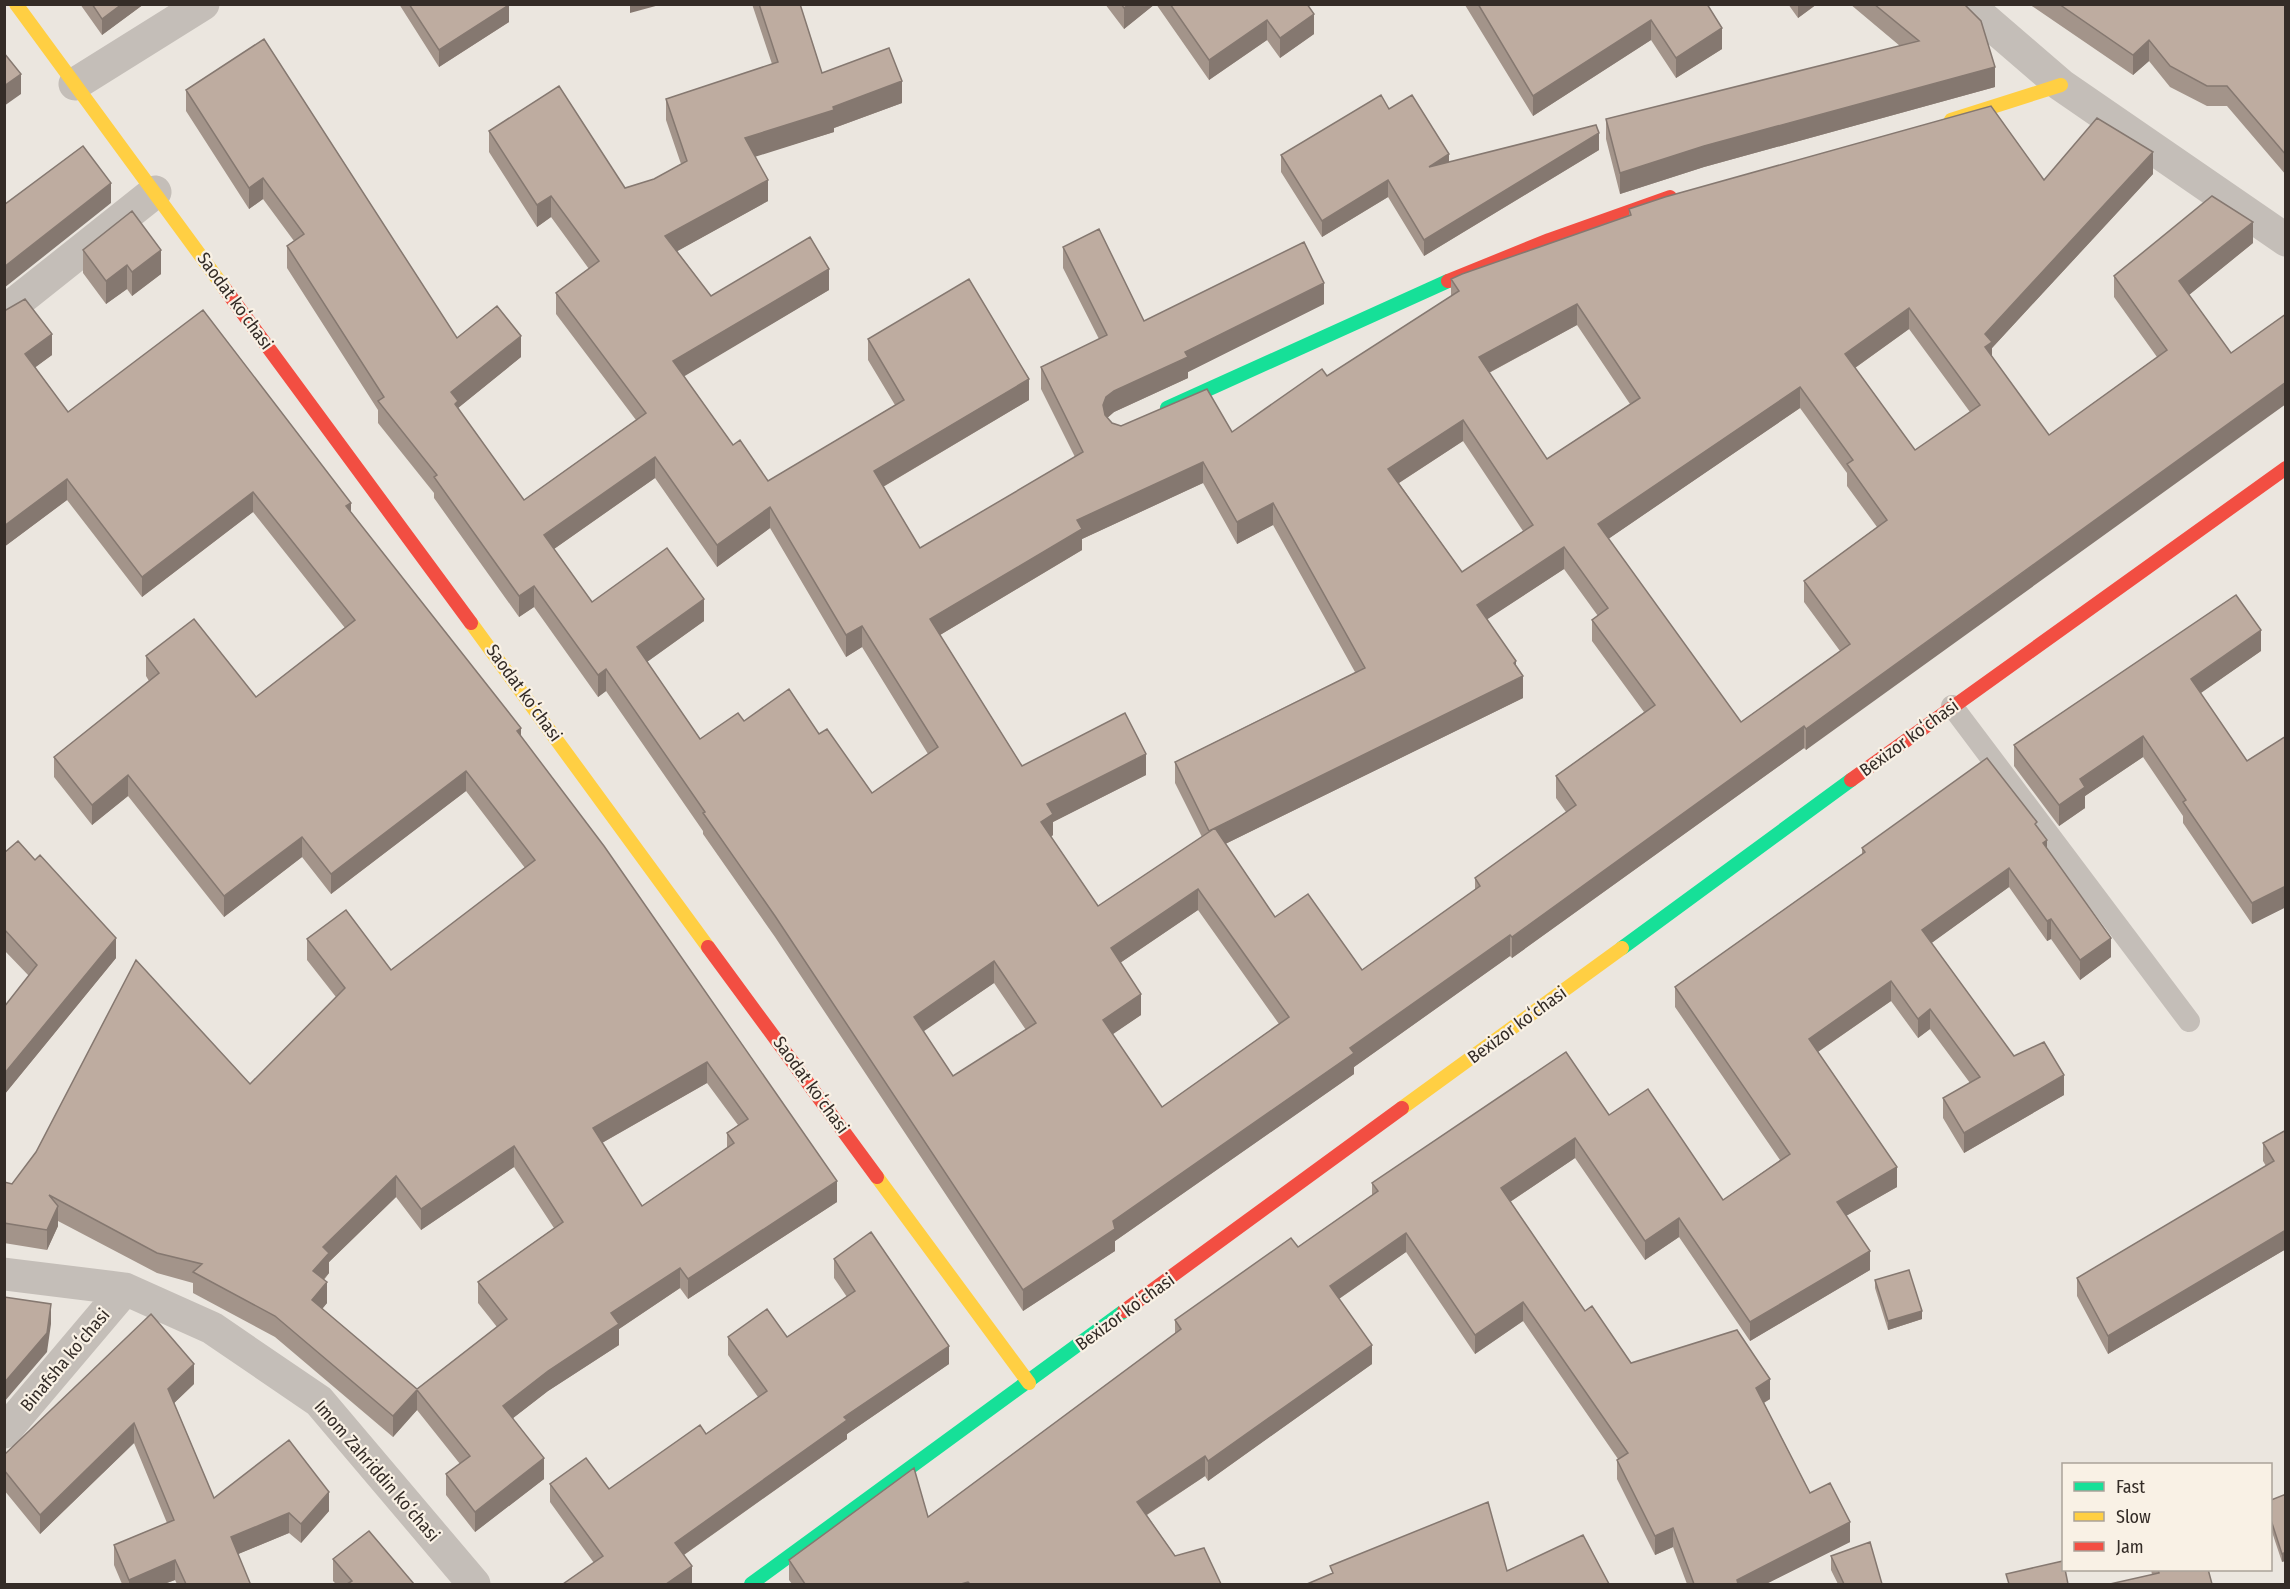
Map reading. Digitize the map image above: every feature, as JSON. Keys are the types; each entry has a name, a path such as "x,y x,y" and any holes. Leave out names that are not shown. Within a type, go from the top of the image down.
{"street":[{"name":"Saodat koʻchasi","path":"16,4 1029,1383"},
{"path":"75,84 203,4"},
{"path":"1967,4 2061,85 2286,240"},
{"path":"1940,123 1995,108 2061,85"},
{"path":"4,312 155,192"},
{"path":"1154,414 1407,298 1549,240 1683,194"},
{"name":"Bexizor koʻchasi","path":"751,1584 1029,1383 1952,706 2286,468"},
{"name":"Imom Zahriddin koʻchasi","path":"4,1274 125,1289 212,1328 319,1401 474,1584"},
{"name":"Binafsha koʻchasi","path":"4,1432 125,1289"}],"lane":[{"path":"1952,706 2189,1022"}],"building":[{"path":"92,4 122,4 102,19"},
{"path":"409,4 508,4 509,5 439,50"},
{"path":"759,4 800,4 822,73 889,48 902,81 833,107 834,110 745,138 768,180 665,236 711,296 810,237 829,269 673,361 733,445 740,440 768,481 904,400 868,339 969,279 1029,379 874,471 920,548 1083,452 1041,367 1107,335 1063,247 1099,229 1144,321 1304,242 1324,283 1185,352 1188,357 1114,391 1106,397 1103,405 1105,415 1112,423 1121,426 1207,389 1232,432 1322,369 1327,376 1459,291 1451,279 1462,274 1631,215 1629,209 1665,197 1991,106 2044,180 2097,118 2153,152 1985,334 1992,342 1985,347 2049,435 2167,350 2114,276 2212,196 2253,222 2179,281 2231,353 2286,314 2286,382 1806,729 1804,726 1512,937 1510,935 1350,1048 1354,1053 1113,1221 1115,1229 1023,1290 775,916 606,669 598,675 534,586 519,596 434,477 437,475 378,401 384,397 287,246 304,234 263,178 249,188 186,90 264,39 457,338 497,306 521,336 451,392 458,401 455,404 524,500 646,413 556,293 599,261 551,196 537,205 489,131 559,86 625,188 654,179 687,161 666,99 778,62","holes":["1577,304 1640,398 1547,459 1479,357","1909,308 1980,405 1915,450 1845,354","1800,387 1853,460 1847,464 1887,520 1804,581 1850,644 1741,722 1598,524","1463,420 1533,525 1462,572 1388,469","655,457 717,545 770,507 846,635 862,626 938,747 872,793 827,729 819,734 789,689 744,721 738,713 700,739 637,647 704,599 667,548 592,602 544,535","1203,462 1237,522 1273,503 1365,668 1175,762 1209,831 1215,828 1098,906 1041,822 1053,814 1047,804 1146,754 1125,713 1022,766 930,619 1082,529 1077,520","1564,547 1608,608 1592,620 1655,705 1556,776 1576,805 1475,878 1480,886 1362,970 1308,894 1275,917 1215,828 1523,676 1514,663 1516,661 1477,605","1198,889 1289,1017 1162,1107 1103,1020 1141,994 1111,948","994,961 1036,1023 953,1076 914,1017"]},
{"path":"1170,4 1307,4 1314,14 1280,38 1267,20 1209,60"},
{"path":"1478,4 1707,4 1722,28 1676,58 1651,20 1533,96"},
{"path":"1874,4 1964,4 1981,21 1995,67 1704,146 1620,173 1606,119 1919,41"},
{"path":"2059,4 2286,4 2286,155 2227,86 2207,86 2170,66 2149,40 2133,55"},
{"path":"4,53 21,74 4,86"},
{"path":"1381,95 1389,109 1412,95 1449,154 1429,167 1596,125 1599,133 1424,240 1388,180 1322,221 1281,155"},
{"path":"83,146 111,183 4,267 4,205"},
{"path":"132,211 161,250 132,272 127,265 106,281 83,250"},
{"path":"25,299 52,334 25,354 68,412 203,310 351,503 346,506 521,728 517,731 604,846 837,1181 688,1279 680,1268 611,1313 619,1324 548,1371 503,1406 544,1458 475,1512 446,1474 470,1456 417,1390 393,1416 275,1316 193,1272 202,1264 157,1253 49,1195 58,1206 47,1230 4,1223 4,1182 12,1184 36,1152 136,960 250,1084 345,988 307,939 346,910 391,970 535,860 466,771 331,874 302,837 224,896 128,775 92,805 54,757 159,673 146,656 194,619 256,697 355,620 253,492 142,577 67,479 4,526 4,310","holes":["707,1062 748,1119 727,1133 734,1143 642,1206 593,1128","514,1146 563,1222 478,1282 507,1319 417,1389 312,1300 327,1282 313,1271 329,1253 323,1247 396,1176 421,1209"]},
{"path":"2236,595 2261,630 2191,679 2247,761 2286,736 2286,886 2252,903 2183,802 2186,800 2143,736 2080,779 2085,787 2059,805 2014,745"},
{"path":"1987,758 2037,822 2035,824 2047,840 2043,843 2111,938 2080,960 2051,919 2047,921 2009,868 1922,930 2014,1056 2044,1042 2064,1075 1964,1133 1943,1098 1980,1077 1930,1009 1918,1019 1891,981 1809,1039 1897,1167 1837,1202 1870,1251 1750,1322 1679,1218 1645,1241 1575,1138 1501,1188 1585,1311 1592,1306 1631,1363 1737,1330 1770,1379 1756,1388 1810,1493 1830,1483 1850,1522 1737,1580 1738,1584 1694,1584 1673,1528 1655,1536 1617,1460 1628,1453 1523,1302 1475,1335 1406,1233 1330,1286 1372,1345 1208,1461 1205,1456 1137,1502 1175,1556 1204,1548 1221,1584 970,1584 968,1582 961,1584 805,1584 789,1560 914,1468 928,1517 1181,1329 1175,1320 1291,1238 1298,1247 1378,1191 1372,1183 1566,1052 1609,1115 1648,1089 1723,1200 1790,1154 1675,987 1865,852 1862,848"},
{"path":"18,841 35,860 40,855 116,938 4,1074 4,1007 37,965 4,929 4,853"},
{"path":"2286,1130 2286,1230 2108,1336 2077,1278 2274,1161 2263,1143"},
{"path":"871,1232 949,1346 844,1417 847,1420 675,1543 692,1566 666,1584 563,1584 603,1556 550,1484 586,1458 609,1489 700,1425 706,1434 767,1391 728,1337 767,1309 787,1337 855,1291 834,1259"},
{"path":"1909,1270 1922,1311 1888,1321 1875,1280"},
{"path":"4,1297 51,1304 47,1333 4,1383"},
{"path":"151,1314 194,1364 168,1389 214,1498 289,1440 329,1492 301,1524 289,1513 231,1537 249,1584 186,1584 175,1560 129,1580 114,1545 174,1520 134,1423 40,1515 4,1470 4,1455"},
{"path":"2286,1494 2286,1552 2282,1554 2272,1523 2272,1500"},
{"path":"1488,1502 1507,1571 1583,1535 1609,1584 1307,1584 1333,1573 1330,1566"},
{"path":"369,1531 414,1584 347,1584 352,1581 333,1559"},
{"path":"1870,1542 1882,1584 1844,1584 1831,1556"},
{"path":"2062,1561 2062,1571 2065,1571 2068,1584 2009,1584 2006,1574"},
{"path":"2158,1571 2209,1571 2212,1584 2110,1584 2159,1573"}],"traffic: fast":[{"path":"1167,408 1448,281"},
{"path":"1622,948 1851,780"},
{"path":"751,1584 1124,1311"}],"traffic: slow":[{"path":"16,4 225,289"},
{"path":"1951,120 2061,85"},
{"path":"471,623 708,947"},
{"path":"1402,1108 1622,948"},
{"path":"877,1177 1029,1383"}],"traffic: jam":[{"path":"1448,281 1549,240 1670,197"},
{"path":"225,289 471,623"},
{"path":"1851,780 2286,468"},
{"path":"708,947 877,1177"},
{"path":"1124,1311 1402,1108"}]}
